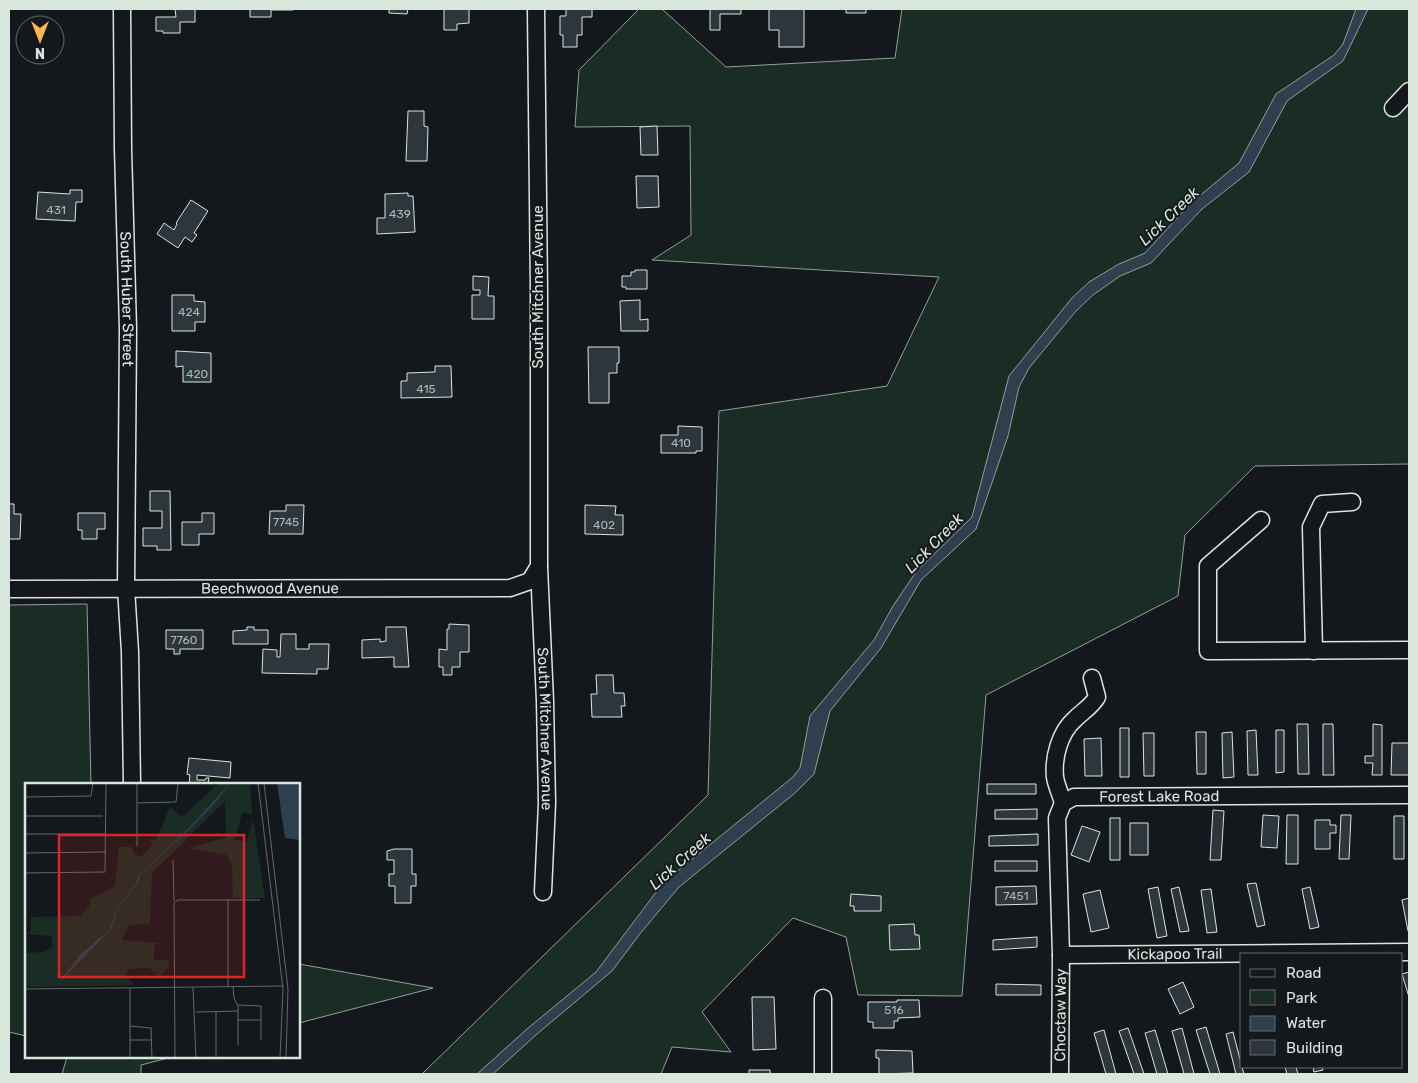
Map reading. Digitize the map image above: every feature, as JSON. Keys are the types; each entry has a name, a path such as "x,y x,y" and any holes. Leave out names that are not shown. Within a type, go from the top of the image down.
{"street":[{"name":"South Huber Street","path":"122,9 123,149 128,329 126,588 130,652 132,783"},
{"name":"South Mitchner Avenue","path":"536,9 539,566 547,803 543,892"},
{"path":"1393,108 1409,91"},
{"path":"1314,651 1311,527 1322,504 1352,502"},
{"path":"1261,520 1208,566 1208,651 1409,650"},
{"name":"Beechwood Avenue","path":"9,589 510,588 530,581 539,566"},
{"path":"1061,955 1057,818 1063,803 1055,777 1057,752 1062,736 1073,720 1093,705 1097,697 1092,678"},
{"name":"Forest Lake Road","path":"1063,803 1074,797 1409,795"},
{"name":"Kickapoo Trail","path":"1293,953 1409,952"},
{"name":"Kickapoo Trail","path":"1061,955 1240,953"},
{"name":"Choctaw Way","path":"1060,1074 1061,955"},
{"path":"823,998 823,1074"}],"green space":[{"path":"639,9 662,9 726,67 895,58 902,9 1409,9 1409,464 1255,466 1185,535 1178,596 986,695 962,996 858,995 846,937 793,918 702,1012 731,1052 672,1047 661,1074 422,1074 708,795 719,411 887,386 939,277 652,260 691,235 690,126 575,127 579,70"},
{"path":"87,604 91,783 25,783 25,1036 9,1032 9,605"},
{"path":"300,964 433,988 300,1023"},
{"path":"67,1058 168,1058 141,1065 141,1074 62,1074"}],"water":[{"name":"Lick Creek","path":"1356,9 1368,9 1343,61 1287,101 1249,172 1202,209 1151,263 1120,276 1093,295 1076,311 1029,368 1019,387 1008,436 976,529 921,580 881,648 830,711 814,774 795,793 679,887 612,971 493,1074 477,1074 527,1029 596,972 663,883 793,777 800,768 810,716 874,640 893,606 916,572 972,517 1009,376 1072,298 1089,282 1119,264 1145,253 1190,204 1239,163 1276,94 1334,55 1343,44"}],"building":[{"path":"175,9 195,9 195,22 180,22 180,33 156,31 156,17 176,17"},
{"path":"250,9 293,10 271,10 271,17 250,17"},
{"path":"389,9 408,9 407,14 389,13"},
{"path":"444,9 469,9 469,23 457,24 457,30 444,30"},
{"path":"566,9 592,9 592,17 582,17 582,35 577,35 577,47 563,47 563,35 560,35 560,16 566,16"},
{"path":"710,9 741,9 741,14 720,14 720,30 710,30"},
{"path":"769,9 804,9 804,47 779,47 779,30 769,30"},
{"path":"846,9 866,9 866,13 846,13"},
{"path":"408,111 424,111 424,126 428,127 427,161 406,161"},
{"path":"657,126 658,155 641,155 640,127"},
{"path":"636,176 658,176 659,207 637,208"},
{"path":"70,190 82,190 82,202 76,202 75,221 36,219 38,192 70,194"},
{"path":"408,193 408,196 413,196 415,232 377,234 377,218 385,218 385,194"},
{"path":"191,200 208,211 194,233 197,235 192,242 185,237 178,248 157,234 164,223 174,230 176,223"},
{"path":"635,270 647,270 647,289 626,289 626,287 622,287 622,276 631,276 631,272 635,272"},
{"path":"473,276 489,277 488,296 494,296 494,319 472,319 472,295 480,295 480,290 473,290"},
{"path":"172,295 194,295 194,301 205,302 205,322 195,322 195,331 172,331"},
{"path":"640,300 640,320 648,319 648,331 621,331 620,301"},
{"path":"588,347 619,347 617,373 609,373 609,403 589,403"},
{"path":"176,351 211,353 211,382 183,382 183,366 176,367"},
{"path":"435,366 451,366 452,397 401,398 401,381 407,381 407,373 435,372"},
{"path":"678,426 702,427 702,451 696,451 696,453 661,453 661,435 678,435"},
{"path":"150,491 170,491 171,550 157,550 157,546 143,546 143,528 162,528 162,511 150,511"},
{"path":"9,504 14,504 14,514 21,514 20,539 9,539"},
{"path":"286,505 304,505 303,534 269,534 270,511 286,511"},
{"path":"585,505 616,506 615,515 623,515 623,535 585,534"},
{"path":"78,513 105,513 105,529 97,529 97,539 82,539 82,530 78,530"},
{"path":"202,513 214,513 214,534 199,534 199,545 182,545 182,522 202,522"},
{"path":"449,624 469,625 469,652 460,652 460,667 452,667 452,675 443,675 443,667 439,667 439,649 447,650 447,629 449,629"},
{"path":"247,627 254,627 254,630 268,630 268,644 233,644 233,631 247,630"},
{"path":"386,627 406,627 409,667 394,667 394,657 362,658 362,640 380,639 380,642 386,641"},
{"path":"166,630 203,630 203,649 180,649 180,654 174,654 174,649 166,649"},
{"path":"281,634 296,634 296,649 309,649 309,644 329,644 328,669 317,669 317,674 262,673 263,649 277,650 277,657 280,657"},
{"path":"596,675 613,675 614,693 624,693 625,706 621,706 622,717 592,717 591,694 597,694"},
{"path":"1297,724 1308,724 1309,774 1298,774"},
{"path":"1323,724 1333,724 1334,775 1323,775"},
{"path":"1373,724 1382,725 1382,775 1372,775 1373,763 1365,763 1365,756 1373,756"},
{"path":"1120,728 1129,728 1129,777 1120,777"},
{"path":"1256,730 1258,775 1248,775 1247,731"},
{"path":"1276,730 1284,730 1284,772 1276,773"},
{"path":"1196,732 1206,732 1206,774 1197,774"},
{"path":"1232,732 1234,777 1223,778 1222,733"},
{"path":"1143,733 1154,733 1154,776 1144,776"},
{"path":"1101,738 1102,776 1085,776 1084,739"},
{"path":"1392,743 1409,743 1409,775 1391,775"},
{"path":"189,758 231,762 230,778 197,775 197,780 209,778 208,783 189,783 190,775 187,774"},
{"path":"987,784 1036,784 1036,794 987,794"},
{"path":"1037,809 1037,819 995,819 995,810"},
{"path":"1213,810 1224,811 1221,860 1210,860"},
{"path":"1263,815 1279,816 1277,848 1261,847"},
{"path":"1287,815 1298,815 1298,864 1286,864"},
{"path":"1341,815 1351,815 1349,859 1339,859"},
{"path":"1394,816 1404,816 1404,859 1394,859"},
{"path":"1110,818 1120,818 1120,860 1110,860"},
{"path":"1315,820 1330,820 1330,825 1336,825 1336,833 1330,833 1330,849 1315,849"},
{"path":"1130,823 1148,823 1148,855 1130,855"},
{"path":"1082,826 1100,832 1089,862 1071,855"},
{"path":"1038,834 1038,845 989,846 989,836"},
{"path":"412,849 412,874 416,874 416,886 411,886 411,903 395,903 395,886 389,886 389,874 394,874 394,860 387,860 387,851"},
{"path":"995,861 1037,861 1037,871 995,871"},
{"path":"1256,883 1265,925 1257,927 1247,884"},
{"path":"1036,886 1037,904 996,905 996,887"},
{"path":"1158,887 1167,936 1157,938 1148,889"},
{"path":"1179,887 1189,931 1180,932 1171,889"},
{"path":"1310,887 1319,927 1310,929 1302,889"},
{"path":"1211,889 1217,932 1207,933 1201,890"},
{"path":"1100,890 1109,928 1091,932 1083,894"},
{"path":"851,894 881,896 881,911 854,911 854,906 850,906"},
{"path":"1409,898 1409,931 1408,931 1402,900"},
{"path":"914,924 915,935 919,935 920,949 890,950 889,925"},
{"path":"1037,937 1037,947 993,950 993,940"},
{"path":"1409,972 1409,997 1403,977 1403,974"},
{"path":"1183,982 1194,1007 1180,1014 1168,989"},
{"path":"996,984 1041,985 1041,995 996,995"},
{"path":"752,997 774,997 776,1049 753,1050"},
{"path":"897,1000 919,1000 920,1017 898,1018 898,1021 894,1021 894,1028 873,1028 873,1022 868,1022 868,1002 897,1002"},
{"path":"1206,1027 1220,1074 1210,1074 1196,1030"},
{"path":"1128,1028 1144,1074 1134,1074 1119,1031"},
{"path":"1182,1028 1194,1074 1184,1074 1172,1031"},
{"path":"1104,1030 1116,1074 1106,1074 1094,1033"},
{"path":"1155,1030 1168,1074 1157,1074 1145,1033"},
{"path":"1233,1032 1240,1059 1240,1068 1242,1068 1244,1074 1236,1074 1226,1034"},
{"path":"876,1050 912,1051 913,1073 879,1074 879,1058 876,1058"},
{"path":"1285,1068 1296,1068 1298,1074 1287,1074"},
{"path":"1313,1068 1322,1068 1323,1070 1314,1072"},
{"path":"749,1070 770,1070 770,1074 749,1074"}]}
